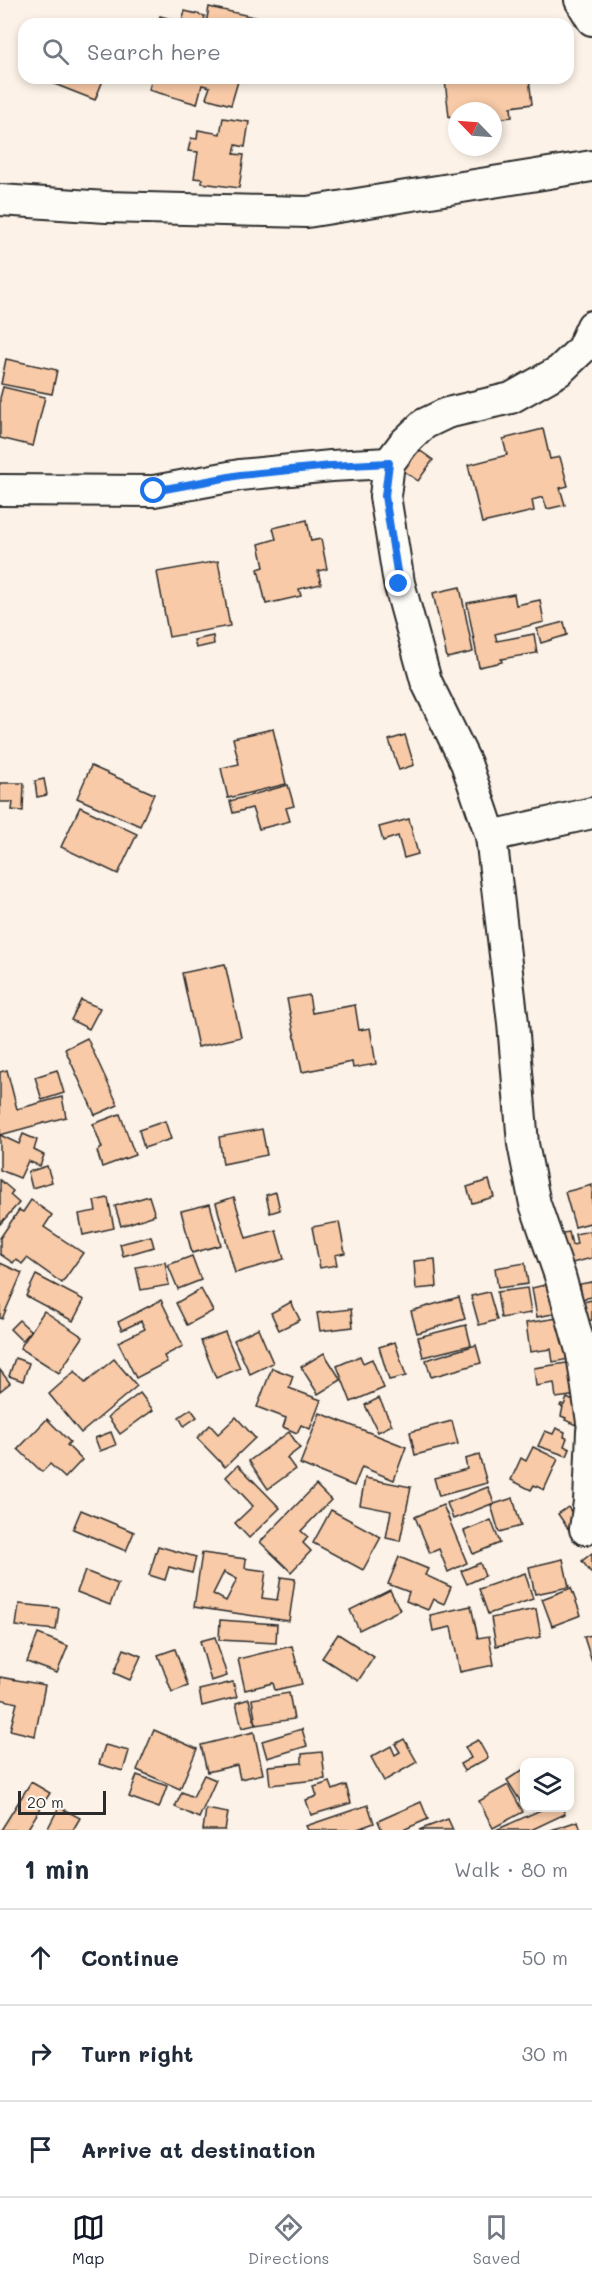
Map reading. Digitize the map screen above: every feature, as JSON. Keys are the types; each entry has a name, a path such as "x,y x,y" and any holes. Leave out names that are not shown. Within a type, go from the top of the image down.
{"street":[{"path":"580,0 592,20"},
{"path":"0,200 106,207 307,212 592,166"},
{"path":"592,326 581,350 559,371 511,398 447,413 424,424 389,463 385,496 399,584 426,681 466,763 491,836 513,1023 523,1144 535,1204 587,1353 592,1422"},
{"path":"0,490 154,491 240,475 389,463"},
{"path":"491,836 592,813"},
{"path":"585,1529 592,1431"}],"building":[{"path":"209,7 259,18 207,18"},
{"path":"185,11 205,16 204,18 183,18"},
{"path":"54,84 102,84 95,100"},
{"path":"150,84 237,84 231,105 206,98 210,87 202,85 197,104 149,90"},
{"path":"445,84 530,84 532,104 511,107 512,117 502,118 502,102 448,102 448,108"},
{"path":"223,118 249,122 245,147 236,145 234,154 244,155 239,188 202,183 202,179 194,178 198,152 188,151 191,138 197,139 198,130 220,134"},
{"path":"6,359 57,370 52,394 1,384"},
{"path":"3,387 45,397 33,446 0,438 0,398"},
{"path":"543,429 550,459 560,457 568,486 560,488 565,505 547,509 543,497 532,500 534,511 482,523 468,465 507,455 503,439"},
{"path":"415,447 433,460 418,481 400,468"},
{"path":"307,520 311,541 321,539 327,569 318,571 321,584 299,589 301,596 266,604 258,569 264,567 259,544 276,539 273,528"},
{"path":"218,561 230,626 169,637 157,572"},
{"path":"460,587 473,652 447,658 433,593"},
{"path":"514,594 516,605 540,600 544,622 495,634 497,641 534,634 537,653 501,659 502,662 479,667 467,603"},
{"path":"564,622 567,635 541,643 537,629"},
{"path":"213,636 214,644 196,648 194,640"},
{"path":"273,729 286,784 228,798 221,768 239,764 233,738"},
{"path":"405,735 414,765 399,770 389,740"},
{"path":"91,766 154,794 140,826 77,798"},
{"path":"44,779 47,795 37,797 35,781"},
{"path":"0,783 24,783 23,811 12,810 13,802 0,802"},
{"path":"288,785 294,806 286,808 290,821 259,829 252,808 233,813 230,801"},
{"path":"80,807 137,834 118,874 61,847"},
{"path":"409,819 418,854 404,858 398,836 383,841 379,827"},
{"path":"225,964 241,1037 198,1047 182,973"},
{"path":"309,995 312,1013 355,1005 359,1030 370,1028 376,1064 353,1068 352,1062 302,1072 287,999"},
{"path":"81,1000 100,1008 89,1029 71,1020"},
{"path":"87,1038 118,1105 95,1115 65,1049"},
{"path":"7,1070 17,1109 62,1097 66,1117 0,1135 0,1072"},
{"path":"57,1070 64,1093 42,1100 35,1077"},
{"path":"120,1114 135,1155 102,1167 97,1151 102,1148 93,1124"},
{"path":"165,1121 171,1139 144,1148 139,1130"},
{"path":"262,1129 267,1155 223,1164 219,1137"},
{"path":"23,1134 37,1140 34,1150 44,1155 40,1166 28,1161 20,1178 0,1170 0,1135 19,1144"},
{"path":"47,1166 52,1182 32,1188 28,1172"},
{"path":"0,1180 13,1191 10,1195 19,1203 0,1224"},
{"path":"489,1180 494,1197 472,1203 467,1187"},
{"path":"592,1185 592,1231 590,1223 575,1227 565,1192"},
{"path":"276,1192 280,1210 270,1213 266,1195"},
{"path":"149,1196 155,1215 121,1226 115,1206"},
{"path":"234,1197 246,1238 276,1230 284,1259 235,1273 216,1203"},
{"path":"108,1198 114,1228 83,1235 79,1214 96,1211 94,1201"},
{"path":"31,1200 52,1215 44,1227 83,1253 62,1283 27,1258 22,1264 16,1259 13,1263 0,1254 0,1238 19,1210 23,1212"},
{"path":"210,1204 221,1245 192,1253 181,1211"},
{"path":"339,1222 345,1253 335,1255 337,1265 320,1268 312,1227"},
{"path":"590,1231 592,1258 564,1265 556,1234 569,1232 572,1245 577,1244 575,1234"},
{"path":"151,1236 154,1247 123,1256 120,1244"},
{"path":"192,1256 201,1280 178,1289 168,1265"},
{"path":"435,1259 437,1287 416,1289 414,1261"},
{"path":"165,1262 169,1285 141,1290 136,1267"},
{"path":"0,1263 22,1273 2,1319 0,1318"},
{"path":"525,1263 528,1284 498,1288 495,1268"},
{"path":"36,1275 84,1300 73,1321 26,1296"},
{"path":"592,1282 592,1297 582,1299 580,1284"},
{"path":"553,1283 558,1313 537,1317 532,1288"},
{"path":"527,1288 531,1313 501,1318 497,1292"},
{"path":"201,1289 213,1311 187,1325 176,1303"},
{"path":"489,1292 497,1320 479,1325 471,1296"},
{"path":"459,1297 465,1319 417,1333 411,1311"},
{"path":"161,1300 183,1346 164,1356 167,1362 136,1378 118,1342 145,1329 141,1321 122,1330 118,1322"},
{"path":"592,1300 592,1320 582,1322 579,1303"},
{"path":"291,1302 300,1320 279,1330 271,1313"},
{"path":"351,1309 353,1327 320,1331 317,1313"},
{"path":"44,1311 83,1337 59,1373 20,1348"},
{"path":"564,1317 570,1359 553,1362 551,1349 530,1352 526,1323"},
{"path":"19,1320 31,1331 22,1341 10,1329"},
{"path":"466,1325 471,1345 423,1357 418,1337"},
{"path":"258,1328 273,1363 250,1374 234,1340"},
{"path":"225,1332 240,1368 216,1378 201,1341"},
{"path":"395,1342 406,1376 389,1380 379,1347"},
{"path":"476,1345 481,1363 431,1377 426,1360"},
{"path":"324,1353 341,1380 318,1394 301,1367"},
{"path":"360,1356 363,1363 372,1359 384,1388 351,1402 337,1366"},
{"path":"15,1358 29,1363 23,1381 9,1376"},
{"path":"114,1359 137,1386 81,1433 49,1394 75,1371 85,1383"},
{"path":"573,1362 578,1395 556,1398 554,1383 536,1386 534,1368"},
{"path":"272,1368 293,1376 289,1388 321,1400 310,1429 301,1425 297,1433 283,1427 286,1418 257,1407"},
{"path":"0,1370 10,1383 0,1391"},
{"path":"140,1393 153,1410 120,1434 108,1417"},
{"path":"379,1398 392,1425 378,1432 365,1405"},
{"path":"567,1398 586,1407 578,1426 561,1416 563,1407 560,1406 564,1405"},
{"path":"191,1409 197,1417 184,1426 179,1417"},
{"path":"320,1413 406,1447 394,1480 362,1467 354,1486 300,1464"},
{"path":"236,1417 255,1438 225,1467 197,1438 210,1425 218,1434"},
{"path":"47,1419 70,1442 67,1445 82,1460 65,1478 50,1464 42,1472 18,1449"},
{"path":"452,1421 458,1444 415,1455 410,1432"},
{"path":"556,1428 565,1432 564,1437 567,1438 564,1446 570,1449 567,1456 538,1446 545,1431 553,1434"},
{"path":"111,1432 116,1445 100,1451 95,1438"},
{"path":"289,1432 300,1448 287,1458 295,1469 268,1489 249,1461"},
{"path":"533,1447 558,1459 544,1490 534,1485 531,1490 511,1480 521,1458 526,1461"},
{"path":"479,1455 487,1483 439,1496 434,1478 467,1469 465,1459"},
{"path":"238,1465 280,1508 249,1538 235,1523 253,1506 226,1477"},
{"path":"365,1478 411,1487 400,1541 386,1538 391,1511 360,1505"},
{"path":"316,1485 331,1500 301,1531 308,1537 303,1543 311,1551 291,1572 260,1542"},
{"path":"488,1487 494,1503 453,1519 447,1503"},
{"path":"513,1498 521,1526 499,1532 491,1505"},
{"path":"443,1505 467,1563 448,1572 439,1549 430,1553 415,1517"},
{"path":"568,1507 581,1526 571,1533 558,1514"},
{"path":"81,1510 134,1532 126,1551 73,1529"},
{"path":"331,1510 381,1537 363,1570 313,1543"},
{"path":"491,1520 500,1543 473,1554 464,1531"},
{"path":"158,1546 196,1557 192,1573 169,1567 165,1580 149,1575"},
{"path":"202,1553 246,1559 245,1568 266,1571 262,1598 277,1600 281,1577 295,1579 289,1621 194,1607","holes":["224,1572 237,1579 226,1601 213,1594"]},
{"path":"592,1553 592,1574 582,1561"},
{"path":"399,1557 428,1569 425,1575 451,1587 444,1604 433,1599 428,1610 406,1601 409,1592 388,1584"},
{"path":"563,1559 569,1587 535,1594 529,1567"},
{"path":"480,1563 485,1576 467,1584 461,1571"},
{"path":"85,1571 118,1584 110,1605 77,1592"},
{"path":"525,1573 533,1599 488,1614 479,1589"},
{"path":"571,1588 581,1615 552,1626 542,1599"},
{"path":"390,1590 400,1610 359,1630 350,1610"},
{"path":"19,1604 59,1608 56,1630 16,1626"},
{"path":"471,1606 478,1638 489,1636 494,1665 460,1672 451,1627 433,1631 430,1615"},
{"path":"536,1609 541,1637 496,1646 491,1618"},
{"path":"220,1620 277,1624 276,1643 219,1640"},
{"path":"38,1634 68,1646 57,1673 27,1662"},
{"path":"338,1634 374,1657 358,1681 322,1658"},
{"path":"592,1635 592,1662 584,1637"},
{"path":"215,1637 227,1676 211,1681 200,1641"},
{"path":"292,1646 302,1684 275,1690 273,1683 245,1690 238,1659"},
{"path":"124,1649 141,1656 130,1680 114,1673"},
{"path":"175,1649 188,1686 172,1692 158,1655"},
{"path":"0,1677 45,1685 35,1736 10,1730 17,1703 0,1699"},
{"path":"233,1682 237,1697 202,1706 199,1690"},
{"path":"289,1693 294,1719 256,1725 252,1699"},
{"path":"249,1699 255,1725 242,1728 236,1703"},
{"path":"302,1729 307,1746 267,1758 262,1741"},
{"path":"154,1730 197,1749 180,1789 137,1770"},
{"path":"254,1732 263,1774 240,1779 237,1765 207,1772 201,1745"},
{"path":"404,1739 417,1762 384,1781 371,1757 391,1746 395,1755 400,1752 395,1744"},
{"path":"478,1740 488,1758 464,1771 460,1764 471,1758 465,1747"},
{"path":"105,1745 129,1751 123,1771 99,1764"},
{"path":"322,1752 325,1779 270,1785 268,1766 302,1763 302,1754"},
{"path":"520,1772 520,1801 507,1780"},
{"path":"137,1775 167,1786 159,1808 129,1797"},
{"path":"204,1775 216,1780 199,1818 175,1807 182,1792 193,1797"},
{"path":"31,1782 50,1793 27,1830 1,1830"},
{"path":"330,1782 333,1790 346,1785 351,1803 311,1815 306,1800 317,1796 314,1787"},
{"path":"508,1785 520,1807 520,1812 523,1812 493,1828 479,1801"},
{"path":"421,1802 428,1819 403,1830 382,1830 378,1821"},
{"path":"368,1805 374,1823 355,1830 308,1830 306,1826"},
{"path":"59,1807 80,1818 73,1830 47,1830"},
{"path":"206,1809 228,1813 225,1830 203,1830"},
{"path":"536,1812 564,1812 565,1814 531,1830 496,1830"},
{"path":"448,1819 453,1830 419,1830"},
{"path":"578,1821 581,1830 551,1830"}],"route":[{"path":"154,491 240,475 389,463 385,496 399,584"}]}
